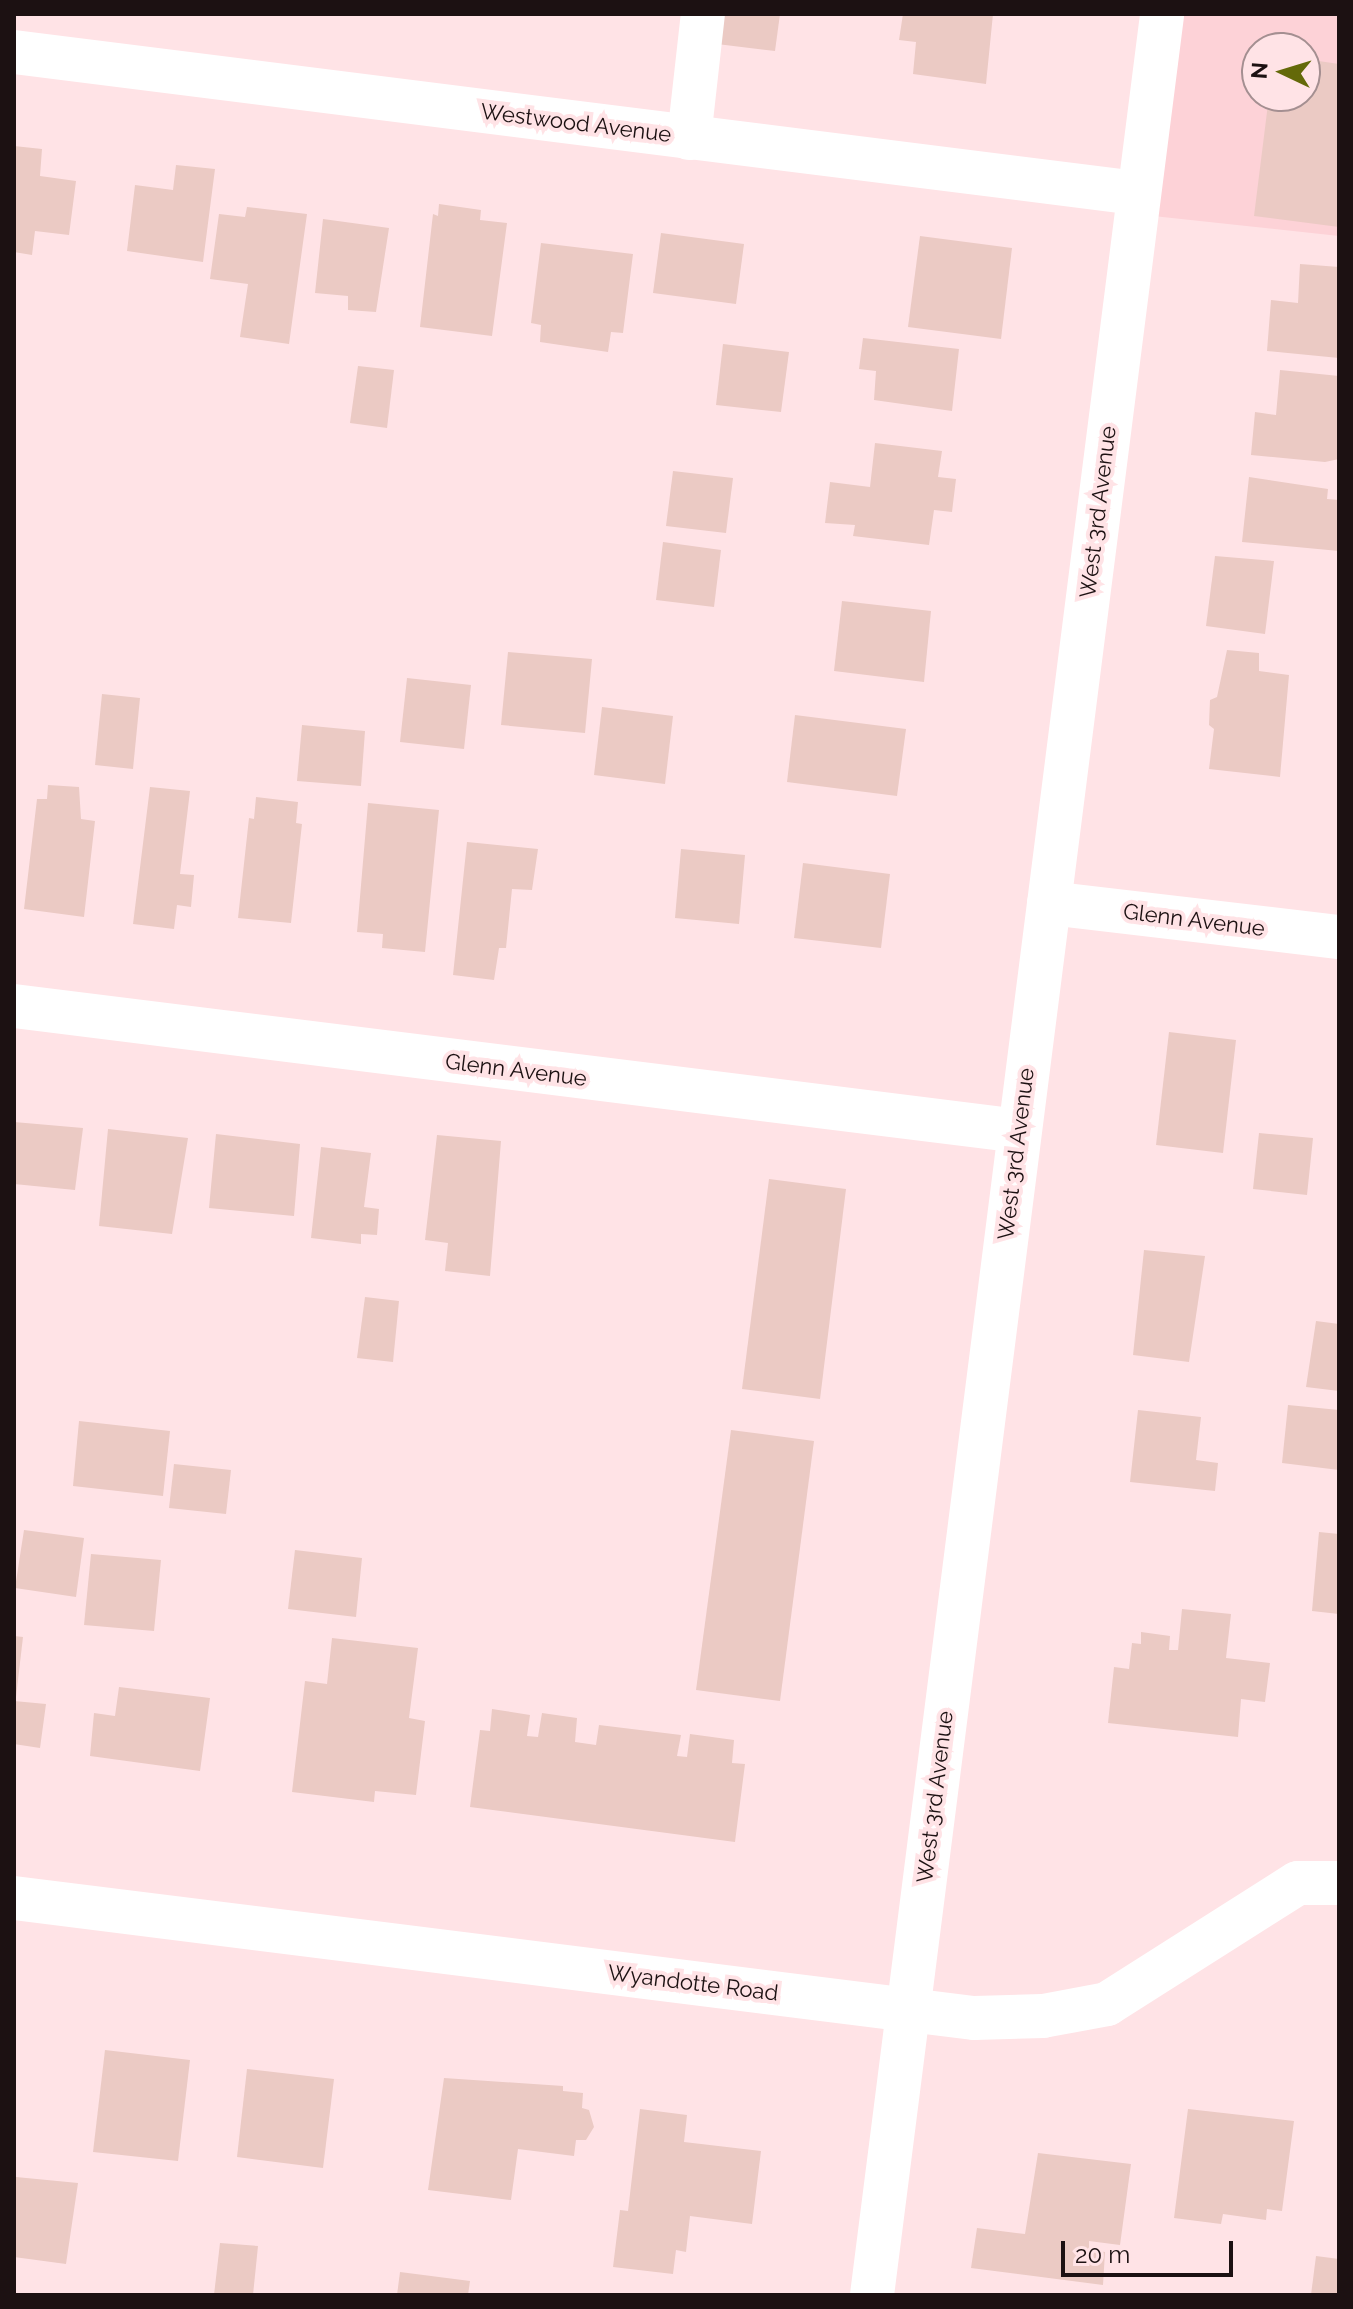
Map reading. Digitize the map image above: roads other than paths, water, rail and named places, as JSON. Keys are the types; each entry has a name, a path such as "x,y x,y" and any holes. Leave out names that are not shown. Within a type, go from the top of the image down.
{"street":[{"path":"689,138 703,14"},
{"name":"West 3rd Avenue","path":"872,2295 1162,14"},
{"name":"Westwood Avenue","path":"14,52 1137,193"},
{"name":"Glenn Avenue","path":"1049,903 1339,937"},
{"name":"Glenn Avenue","path":"14,1006 1019,1131"},
{"name":"Wyandotte Road","path":"14,1898 908,2011 988,2018 1043,2016 1107,2004 1298,1883 1339,1883"}]}
